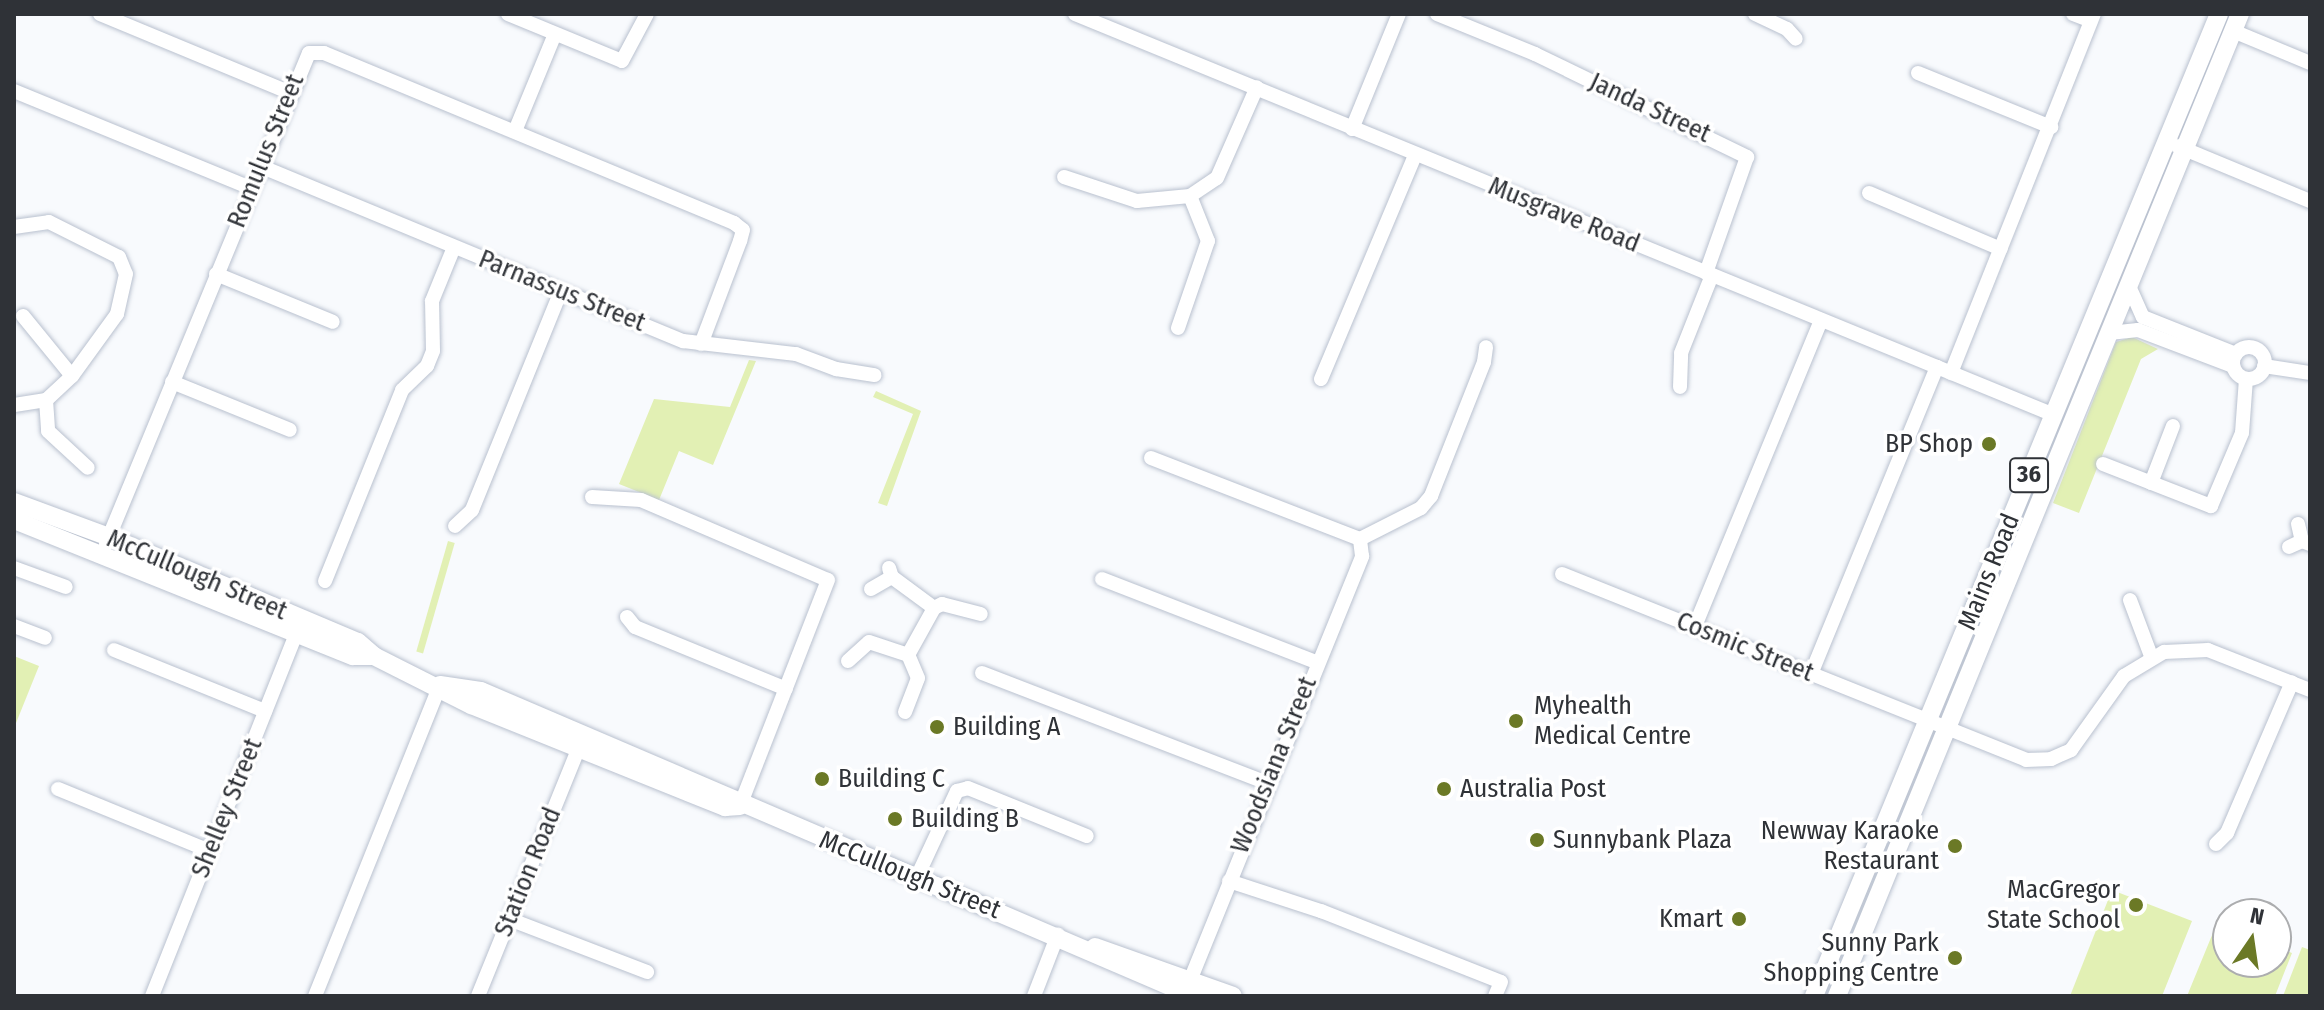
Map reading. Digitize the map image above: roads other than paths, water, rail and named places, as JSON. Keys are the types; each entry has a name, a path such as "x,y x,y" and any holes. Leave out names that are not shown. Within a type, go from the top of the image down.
{"main road":[{"name":"Mains Road","path":"1814,996 2219,14"},
{"name":"Mains Road","path":"1837,996 2237,22"},
{"name":"McCullough Street","path":"14,502 300,626 353,656 374,656 440,685 481,691 581,742 725,807 740,806 1081,944 1124,953 1189,989 1233,996"},
{"name":"McCullough Street","path":"14,520 106,544"}],"street":[{"path":"100,14 291,93"},
{"path":"508,14 622,61 647,14"},
{"name":"Musgrave Road","path":"1075,14 2054,415"},
{"path":"1352,129 1399,14"},
{"name":"Janda Street","path":"1437,14 1460,18 1747,157 1709,274"},
{"path":"1755,14 1787,29 1796,39"},
{"path":"1811,674 1944,370 2001,249 2051,127 2092,18 2073,14"},
{"path":"2237,22 2310,63"},
{"path":"515,131 555,34"},
{"name":"Romulus Street","path":"106,544 309,53 324,53 515,131 743,230 701,344"},
{"path":"1918,73 2051,127"},
{"path":"1064,177 1137,201 1190,196 1217,178 1257,87"},
{"path":"14,91 251,188"},
{"path":"2166,141 2310,201"},
{"path":"1321,379 1415,155"},
{"name":"Parnassus Street","path":"260,166 561,291 701,344 796,354 836,369 875,375"},
{"path":"1869,193 2001,249"},
{"path":"1178,328 1208,241 1190,196"},
{"path":"14,227 49,222 125,265 117,314 72,376 46,400 14,405"},
{"path":"325,581 402,390 427,366 433,351 432,301 454,247"},
{"path":"216,274 333,322"},
{"path":"1680,387 1678,364 1709,274"},
{"path":"2103,464 2154,477 2167,489 2211,506 2242,433 2246,379 2234,360 2143,317 2129,286"},
{"path":"455,526 472,510 561,291"},
{"path":"23,316 72,376"},
{"path":"1695,626 1821,320"},
{"path":"2109,333 2138,330 2234,360 2255,348 2264,366"},
{"path":"1151,458 1360,539 1421,508 1431,496 1484,362 1486,347"},
{"path":"2264,366 2310,373"},
{"path":"2246,379 2259,375 2264,366"},
{"path":"172,382 290,430"},
{"path":"46,400 48,431 88,468"},
{"path":"2154,477 2173,426"},
{"path":"592,497 641,500 828,580 740,806"},
{"path":"2298,524 2300,544"},
{"name":"Woodsiana Street","path":"1189,989 1267,783 1362,556 1360,539"},
{"path":"14,568 66,587"},
{"path":"871,589 890,572 934,608"},
{"name":"Cosmic Street","path":"1562,574 2021,759 2055,758 2078,743 2116,685 2151,656"},
{"path":"1102,579 1316,662"},
{"path":"2130,600 2151,656 2208,650 2310,690"},
{"path":"908,655 934,608 942,604 981,614"},
{"path":"627,617 635,627 786,689"},
{"path":"14,626 45,638"},
{"name":"Shelley Street","path":"152,996 300,626"},
{"path":"848,661 869,642 908,655 918,678 905,712"},
{"path":"114,650 265,711"},
{"path":"982,673 1267,783"},
{"path":"2216,844 2227,833 2292,682"},
{"path":"315,996 440,685"},
{"name":"Station Road","path":"478,996 581,742"},
{"path":"917,877 957,791 968,788 1087,836"},
{"path":"58,789 210,851"},
{"path":"1229,881 1321,911 1498,989"},
{"path":"509,919 647,972"},
{"path":"1034,996 1058,934"}],"place":[{"name":"BP Shop","path":"1989,444"},
{"name":"Myhealth Medical Centre","path":"1516,721"},
{"name":"Building A","path":"937,727"},
{"name":"Building C","path":"822,779"},
{"name":"Australia Post","path":"1444,789"},
{"name":"Building B","path":"895,819"},
{"name":"Sunnybank Plaza","path":"1537,840"},
{"name":"Newway Karaoke Restaurant","path":"1955,846"},
{"name":"MacGregor State School","path":"2136,905"},
{"name":"Kmart","path":"1739,919"},
{"name":"Sunny Park Shopping Centre","path":"1955,958"}]}
